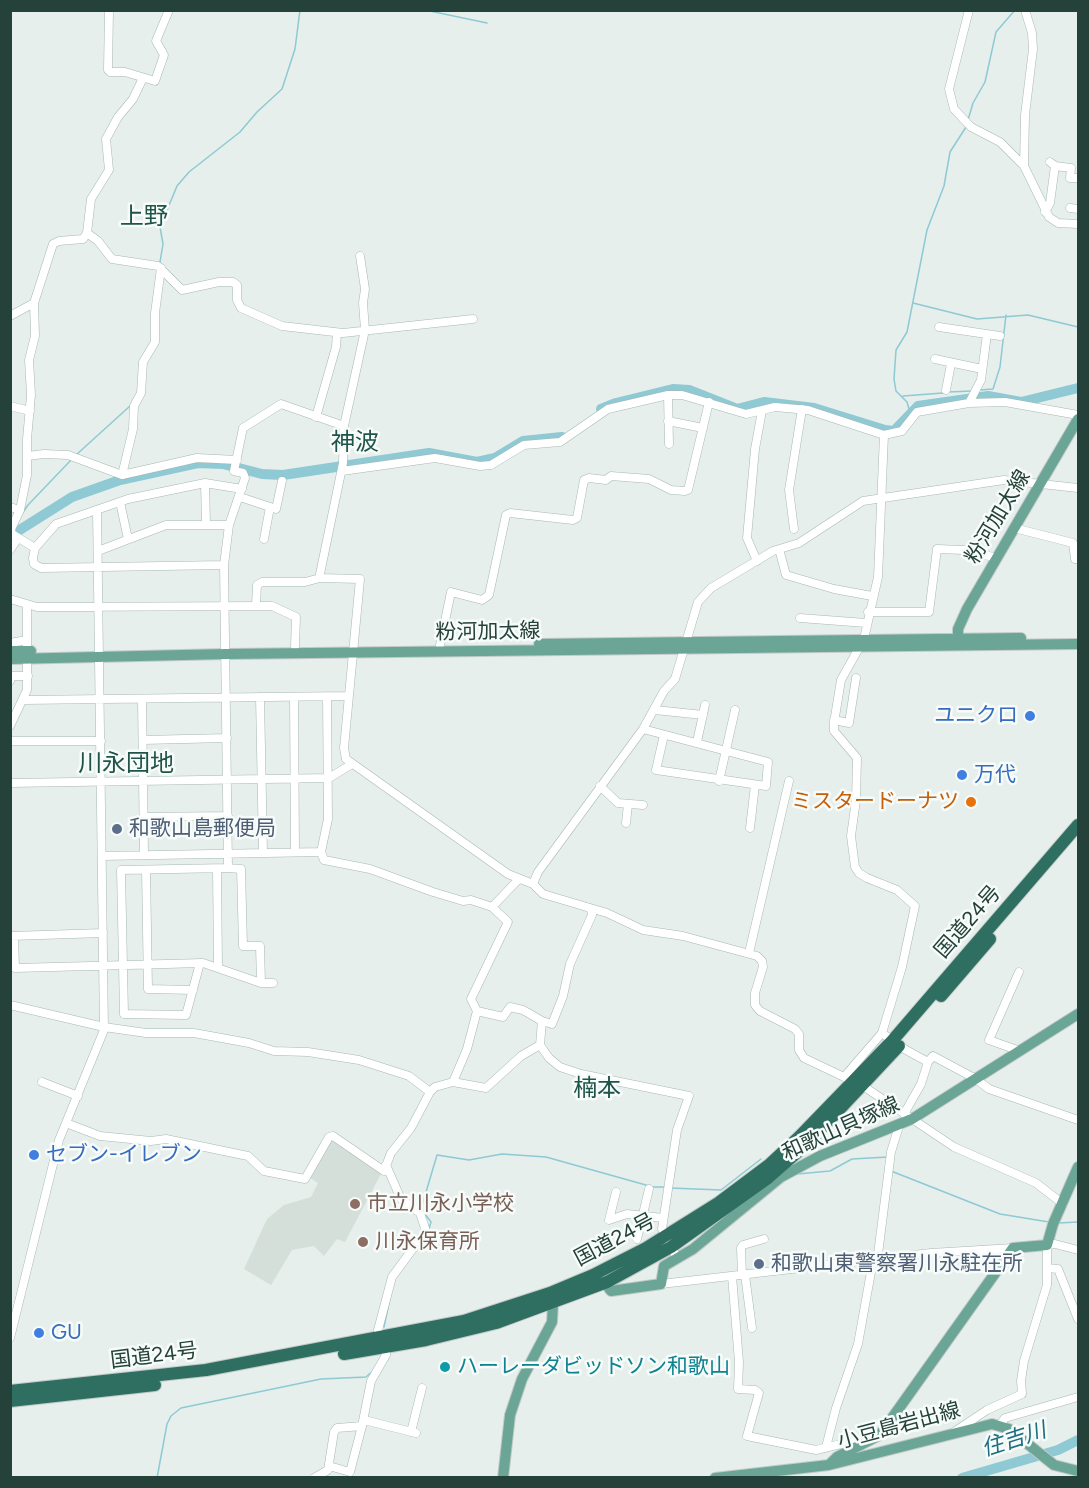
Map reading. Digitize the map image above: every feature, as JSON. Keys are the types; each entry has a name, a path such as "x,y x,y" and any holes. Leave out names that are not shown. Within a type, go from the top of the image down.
{"highway":[{"name":"国道24号","path":"551,1298 605,1283 671,1247 768,1178 804,1140 1078,825"},
{"name":"国道24号","path":"891,1040 1078,837"},
{"name":"国道24号","path":"10,1391 206,1370 496,1323 551,1298 593,1275 671,1247"},
{"name":"国道24号","path":"10,1401 219,1376 384,1342"}],"main road":[{"name":"粉河加太線","path":"10,651 99,653 958,642 958,629 967,609 1078,417"},
{"path":"958,642 1078,638"},
{"path":"958,642 1078,644"},
{"name":"粉河加太線","path":"226,650 295,646 354,649 440,645 685,646"},
{"name":"粉河加太線","path":"10,659 27,650"},
{"name":"和歌山貝塚線","path":"661,1284 661,1270 671,1247 693,1249 770,1185 819,1156 899,1126 908,1116 976,1079 1078,1014"},
{"path":"804,1140 819,1156"},
{"path":"829,1465 837,1457 880,1435 1012,1248 1047,1245 1078,1167"},
{"path":"605,1283 611,1291 661,1284"},
{"path":"503,1478 504,1454 513,1406 522,1379 552,1322 551,1298"},
{"name":"小豆島岩出線","path":"715,1478 829,1465 978,1426 1004,1428"},
{"path":"1004,1428 1054,1465 1074,1470"}],"street":[{"path":"109,10 108,70 125,72 155,81 164,55 156,41 169,10"},
{"path":"969,10 949,89 950,101 971,127 1000,142 1024,166 1045,212 1058,223 1078,224"},
{"path":"1024,166 1025,115 1033,49 1032,33 1025,10"},
{"path":"10,550 25,491 30,411 29,360 35,336 34,303 52,244 59,241 83,239 87,233 90,199 109,170 108,134 133,99 143,78"},
{"path":"1045,212 1050,203 1053,164 1071,168 1070,178 1078,178"},
{"path":"87,233 98,241 112,259 160,267 182,290 219,282 233,282 237,285 237,300 242,308 275,324 337,333 473,319"},
{"path":"320,578 342,468 344,426 365,330 363,303 365,289 360,256"},
{"path":"122,475 132,429 134,406 141,393 143,362 155,342 155,313 160,267"},
{"path":"10,316 34,303"},
{"path":"939,327 1000,336"},
{"path":"316,417 336,347 337,333"},
{"path":"969,403 978,387 987,334"},
{"path":"935,359 982,369"},
{"path":"946,390 951,364"},
{"path":"342,468 435,458 473,465 491,465 524,445 560,442 608,410 668,395 682,394 746,414 775,407 802,410 884,435 902,430 917,412 969,403 1005,402 1078,417"},
{"path":"668,395 669,444"},
{"path":"440,645 451,592 482,600 489,595 506,515 510,513 573,520 578,518 584,480 589,478 606,480 611,476 649,479 671,490 685,491 688,489 709,402"},
{"path":"228,868 224,565 229,525 245,475 234,471 243,428 268,411 284,404 344,426"},
{"path":"10,406 30,411"},
{"path":"794,530 789,490 802,410"},
{"path":"757,561 747,538 755,449 762,411"},
{"path":"668,421 703,428"},
{"path":"854,1082 891,1040 902,968 915,906 897,890 859,873 855,867 851,836 856,800 857,758 834,731 841,680 862,643 878,577 884,498 884,435"},
{"path":"27,456 44,454 74,457 122,475 197,458 236,464"},
{"path":"533,884 538,872 643,729 656,710 664,691 675,679 698,602 704,595 757,561 779,549 799,543 856,504 1004,480 1041,482 1078,488"},
{"path":"224,565 40,568 34,564 35,548 49,529 56,524 120,502 206,483 241,493 276,509 282,481"},
{"path":"206,483 206,524"},
{"path":"120,502 128,539"},
{"path":"10,507 20,510"},
{"path":"264,539 270,507"},
{"path":"10,1338 59,1140 104,1027 97,510"},
{"path":"98,551 166,525 229,525"},
{"path":"1014,528 1073,543 1076,559 1078,559"},
{"path":"14,534 35,548"},
{"path":"779,549 786,575 834,589 872,596"},
{"path":"868,612 929,612 938,549 964,550 997,558"},
{"path":"256,605 257,585 262,582 305,582 320,578 360,579 348,696 344,748 346,759 508,874 533,884 543,894 607,913 643,930 683,936 749,953 762,961 763,967 755,993 756,1005 760,1011 795,1029 799,1034 799,1050 804,1058 854,1082 954,1147 1035,1183 1063,1204"},
{"path":"10,599 27,606 99,608 272,606 296,617 295,646"},
{"path":"10,726 24,700 28,676 27,606"},
{"path":"800,618 866,622"},
{"path":"10,643 27,650"},
{"path":"10,681 12,676 28,676"},
{"path":"834,720 849,723 856,678"},
{"path":"24,700 348,696"},
{"path":"260,697 263,852"},
{"path":"294,697 295,852"},
{"path":"327,697 329,778 328,819 321,852 324,860 370,869 434,892 492,907 508,922 471,999 477,1011 467,1049 453,1082"},
{"path":"142,699 144,854"},
{"path":"697,742 705,705"},
{"path":"656,710 703,715"},
{"path":"719,781 724,749 735,710"},
{"path":"643,729 768,762 766,786 719,781 656,770 664,735"},
{"path":"143,740 227,738"},
{"path":"10,741 101,741"},
{"path":"10,783 329,778 352,764"},
{"path":"749,953 789,781"},
{"path":"750,828 755,785"},
{"path":"600,786 618,803 644,805"},
{"path":"626,823 627,804"},
{"path":"144,817 228,816"},
{"path":"102,856 321,852"},
{"path":"217,869 218,968"},
{"path":"200,963 186,1015 124,1014 121,870 241,869 243,946 260,946 261,983"},
{"path":"146,870 148,989 193,990"},
{"path":"492,907 519,879"},
{"path":"477,1011 503,1017 510,1007 552,1024 563,996 570,964 592,915 591,909"},
{"path":"103,933 12,936 15,968 200,963 261,983 273,984"},
{"path":"1019,972 989,1040 1020,1051"},
{"path":"10,1005 104,1027 146,1033 194,1033 249,1042 274,1051 308,1052 359,1060 409,1076 430,1092"},
{"path":"542,1021 540,1045 549,1058 560,1067 580,1074 689,1095 677,1130 663,1218 662,1229 671,1247"},
{"path":"891,1040 928,1062"},
{"path":"66,1122 100,1136 151,1141 166,1139 248,1156 264,1170 305,1179 329,1137 333,1136 384,1171 391,1153 411,1128 430,1092 453,1082 486,1088 521,1056 540,1045"},
{"path":"908,1116 928,1062 933,1056 976,1079 989,1089 1078,1120"},
{"path":"42,1082 78,1096"},
{"path":"826,1447 836,1408 858,1344 873,1261 878,1254 891,1152 899,1126"},
{"path":"329,1466 350,1472 371,1381 386,1355 384,1342 378,1330 392,1277 426,1231 426,1225 420,1213 401,1199 386,1165"},
{"path":"637,1239 650,1189"},
{"path":"616,1192 609,1220 627,1214 663,1218"},
{"path":"752,1328 741,1248 743,1245 764,1239"},
{"path":"951,1434 987,1410 1022,1394 1021,1381 1024,1362 1047,1285 1047,1245 1054,1244 1078,1250"},
{"path":"661,1284 931,1253 1012,1248"},
{"path":"1047,1268 1058,1269 1078,1318"},
{"path":"732,1276 739,1362 738,1389 755,1390 759,1393 747,1436 816,1450 880,1435"},
{"path":"314,1478 328,1470 333,1432 337,1428 363,1423 414,1433 422,1388"},
{"path":"1004,1428 1005,1418 1078,1397"}],"shaded area":[{"path":"333,1138 382,1172 345,1242 337,1239 324,1256 314,1246 292,1250 271,1285 244,1269 267,1219 284,1205 311,1197 318,1183 310,1178 330,1139"}],"waterway":[{"path":"160,262 163,244 160,227 177,186 189,172 240,132 257,112 282,89 295,49 300,10"},
{"path":"425,10 487,23"},
{"path":"968,120 973,103 985,82 996,32 1015,10"},
{"path":"910,413 907,402 896,391 894,379 896,350 907,332 927,230 944,186 950,152 966,127"},
{"path":"913,303 977,319 1028,315 1078,327"},
{"path":"980,390 993,389 1000,367 1006,315"},
{"path":"601,409 673,389 689,390 737,409 764,402 814,408 894,431 918,406 988,396 1021,402 1078,388"},
{"path":"947,392 973,391"},
{"path":"903,396 943,393"},
{"path":"76,455 130,406"},
{"path":"10,531 18,531 72,497 120,480 198,463 223,464 262,474 283,475 429,453 477,462 495,458 523,441 562,437"},
{"path":"21,515 72,459"},
{"path":"16,531 17,525"},
{"path":"429,1229 431,1222 421,1209 437,1155 469,1160 502,1154 546,1157 653,1187 666,1187"},
{"path":"797,1174 830,1171 852,1159 888,1157"},
{"path":"670,1188 721,1190 761,1159"},
{"path":"891,1171 1000,1214 1049,1222"},
{"path":"1058,1223 1078,1222"},
{"path":"384,1327 390,1298"},
{"path":"157,1478 167,1424 171,1416 181,1408 321,1379 366,1377 374,1370"},
{"name":"住吉川","path":"962,1478 1058,1450 1078,1440"}],"place":[{"name":"ユニクロ","path":"1030,716"},
{"name":"万代","path":"962,775"},
{"name":"ミスタードーナツ","path":"971,802"},
{"name":"和歌山島郵便局","path":"117,829"},
{"name":"セブン-イレブン","path":"34,1155"},
{"name":"市立川永小学校","path":"355,1204"},
{"name":"川永保育所","path":"363,1242"},
{"name":"和歌山東警察署川永駐在所","path":"759,1264"},
{"name":"GU","path":"39,1333"},
{"name":"ハーレーダビッドソン和歌山","path":"445,1367"}],"district":[{"name":"上野","path":"144,217"},
{"name":"神波","path":"355,443"},
{"name":"川永団地","path":"126,764"},
{"name":"楠本","path":"597,1089"}]}
